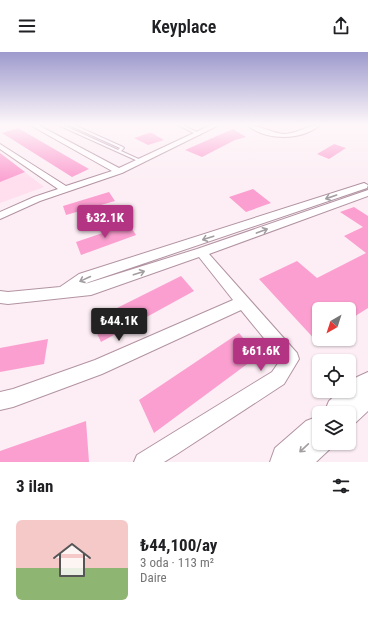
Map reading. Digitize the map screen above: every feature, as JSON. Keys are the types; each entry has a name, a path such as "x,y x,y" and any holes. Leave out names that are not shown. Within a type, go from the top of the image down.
{"highway":[{"path":"349,406 368,388"},
{"path":"289,462 312,441"}],"street":[{"path":"69,144 119,171"},
{"path":"0,216 37,199 119,171 177,144"},
{"path":"0,146 64,189"},
{"path":"60,293 84,278 368,184"},
{"path":"0,297 8,298 91,289 368,193"},
{"path":"144,462 278,378 291,359 201,252"},
{"path":"0,401 13,398 96,368 243,302"}],"lane":[{"path":"101,144 113,150 119,150 141,161"},
{"path":"113,144 122,148 119,150"}],"shaded area":[{"path":"0,153 44,187 0,203"}],"building":[{"path":"20,144 46,144 89,169 72,177"},
{"path":"198,144 227,144 202,157 185,150"},
{"path":"334,144 346,148 329,159 317,154"},
{"path":"0,153 25,172 0,182"},
{"path":"253,189 271,203 246,212 229,197"},
{"path":"109,192 115,201 66,215 63,206"},
{"path":"354,207 368,216 368,308 356,316 356,302 312,302 312,336 259,279 297,261 317,278 366,253 344,236 363,227 340,212"},
{"path":"129,224 136,235 81,255 76,242"},
{"path":"181,276 194,291 101,342 91,321"},
{"path":"239,333 258,356 154,433 139,400"},
{"path":"48,339 44,364 0,372 0,348"},
{"path":"86,421 89,462 0,462 0,451"}]}
